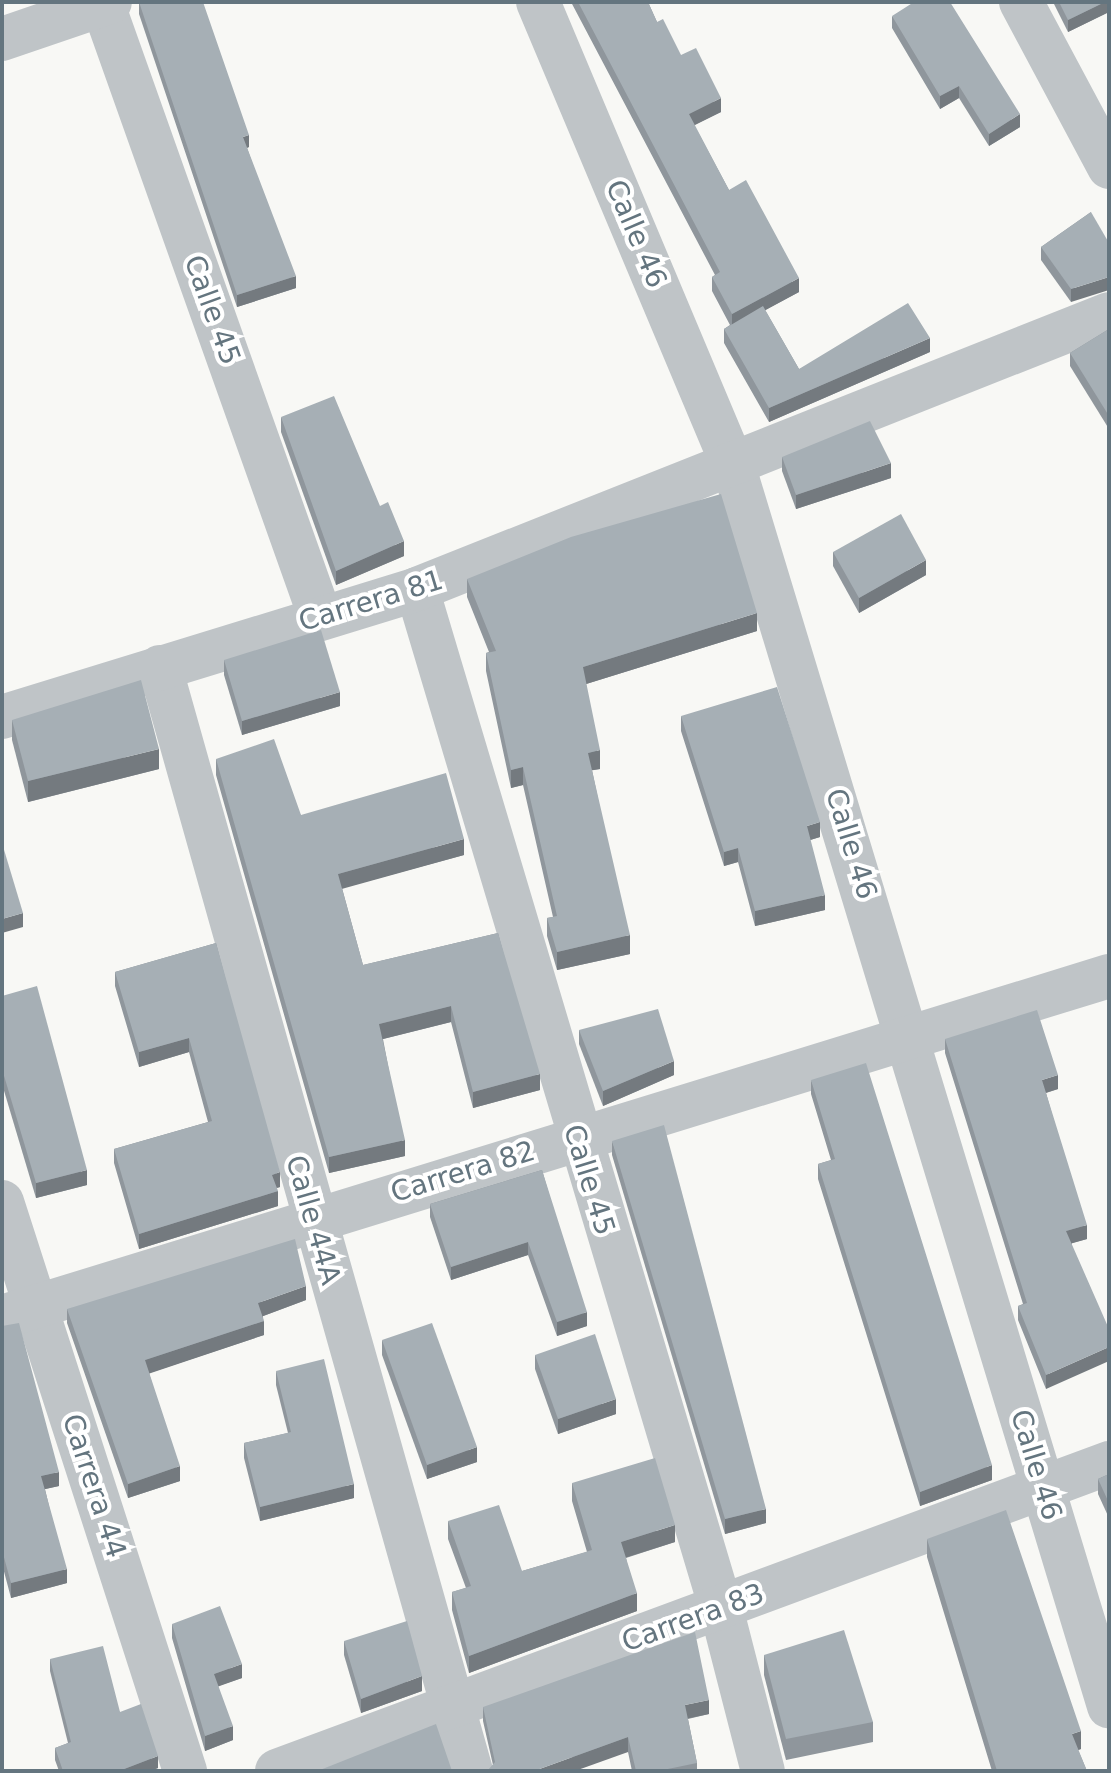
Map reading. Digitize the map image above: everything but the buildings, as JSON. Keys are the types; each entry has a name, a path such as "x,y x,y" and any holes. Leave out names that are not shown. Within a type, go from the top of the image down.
{"street":[{"name":"Calle 46","path":"538,2 734,468 911,1039 1109,1706"},
{"path":"1021,2 1109,167"},
{"path":"2,39 107,3"},
{"name":"Calle 45","path":"107,3 320,616"},
{"name":"Carrera 81","path":"2,717 320,616 417,589 734,468 1109,314"},
{"name":"Calle 45","path":"417,589 576,1138 721,1608 763,1771"},
{"name":"Calle 44A","path":"160,667 312,1218 471,1771"},
{"name":"Carrera 82","path":"19,1312 312,1218 911,1039 1109,976"},
{"name":"Carrera 44","path":"2,1202 19,1312 185,1771"},
{"name":"Carrera 83","path":"277,1771 1043,1490 1109,1463"}]}
